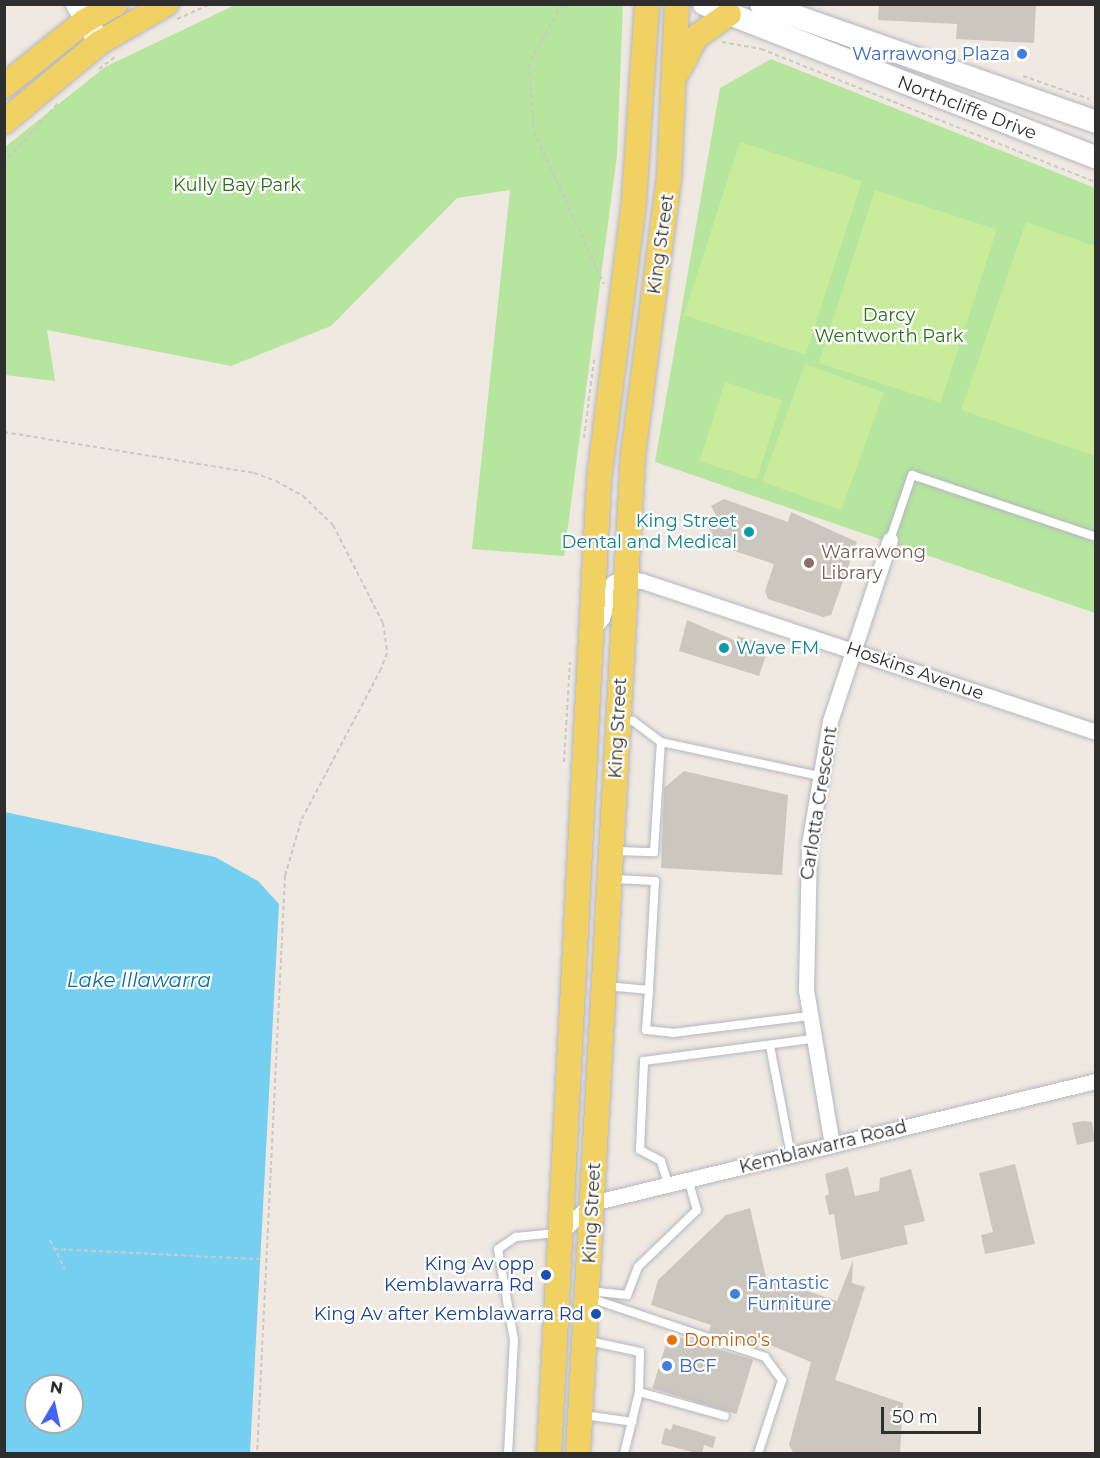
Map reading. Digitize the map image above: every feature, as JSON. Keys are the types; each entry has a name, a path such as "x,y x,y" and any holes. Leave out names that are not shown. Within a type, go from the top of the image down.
{"main road":[{"path":"4,87 81,13 116,4"},
{"name":"King Street","path":"549,1454 601,449 634,200 647,4"},
{"name":"King Street","path":"578,1454 636,424 664,225 675,75 677,4"},
{"name":"Northcliffe Drive","path":"704,4 1095,158"},
{"name":"Northcliffe Drive","path":"761,4 1095,122"},
{"path":"81,13 99,43"},
{"path":"4,122 99,43 168,14"},
{"path":"675,75 696,37 729,14"},
{"path":"1047,139 1095,146"}],"street":[{"name":"Carlotta Crescent","path":"832,1145 809,1016 806,887 819,776 853,650 890,540"},
{"path":"591,629 606,609 608,590 626,578"},
{"name":"Hoskins Avenue","path":"626,578 853,650 1095,732"},
{"name":"Kemblawarra Road","path":"560,1233 592,1203 1095,1081"}],"lane":[{"path":"890,540 912,475 1095,537"},
{"path":"619,718 633,721 661,742 819,776"},
{"path":"611,851 654,852 661,742"},
{"path":"610,879 655,881 646,1030 673,1033 809,1016"},
{"path":"604,986 649,990"},
{"path":"668,1185 661,1161 640,1150 644,1061 812,1039"},
{"path":"770,1046 791,1155"},
{"path":"587,1297 600,1292 627,1295 638,1267 697,1210 688,1179"},
{"path":"508,1454 514,1340 496,1258 498,1249 516,1237 560,1233"},
{"path":"587,1297 765,1357 782,1380 758,1454"},
{"path":"584,1341 640,1352 639,1392 624,1454"},
{"path":"639,1392 725,1416"},
{"path":"580,1414 633,1422"}],"path":[{"path":"168,14 210,4"},
{"path":"562,4 531,58 526,75 529,97 532,117 543,154 597,265 603,291"},
{"path":"712,36 730,47 761,49 1095,182"},
{"path":"97,71 123,51"},
{"path":"4,163 61,100"},
{"path":"584,448 594,355"},
{"path":"4,432 254,473 276,481 303,496 333,525 382,623 387,653 381,669 301,821 285,876 257,1454"},
{"path":"564,763 570,656"},
{"path":"50,1240 65,1269"},
{"path":"54,1249 260,1259"}],"green space":[{"name":"Kully Bay Park","path":"235,5 623,5 617,155 564,556 472,549 510,190 457,198 331,326 231,366 47,330 55,381 5,375 5,147 105,67"},
{"name":"Darcy Wentworth Park","path":"771,59 1095,188 1095,613 655,462 720,88"},
{"path":"740,142 862,182 805,355 684,315"},
{"path":"875,190 997,230 940,403 819,363"},
{"path":"1026,222 1095,246 1095,456 961,410"},
{"path":"805,364 884,393 841,510 762,481"},
{"path":"725,382 782,401 756,479 699,461"}],"water":[{"name":"Lake Illawarra","path":"5,812 215,857 258,881 279,904 250,1453 5,1453"}],"building":[{"path":"879,4 1036,4 1034,43 956,39 957,24 878,20"},
{"path":"724,499 788,522 791,512 857,542 831,615 823,617 768,599 765,591 774,564 710,543 713,535 707,525 718,519 711,506"},
{"name":"Wave FM","path":"687,620 736,641 738,636 769,646 759,676 679,651"},
{"path":"684,771 788,795 782,875 661,868 664,788"},
{"path":"1092,1122 1095,1141 1077,1145 1072,1123"},
{"path":"1015,1164 1035,1244 985,1254 981,1235 993,1232 979,1173"},
{"path":"848,1167 855,1196 879,1191 880,1178 911,1169 925,1221 904,1226 908,1244 841,1260 834,1214 829,1215 825,1196 829,1194 825,1174"},
{"name":"Fantastic Furniture","path":"750,1208 766,1277 837,1301 853,1260 852,1283 865,1287 835,1380 903,1403 900,1454 794,1454 789,1445 811,1362 760,1341 757,1348 709,1332 711,1325 651,1305 658,1280 726,1215"},
{"path":"669,1334 753,1360 736,1414 652,1389"},
{"path":"673,1424 716,1437 713,1448 704,1445 702,1454 661,1444 665,1428 671,1430"}],"place":[{"name":"Warrawong Plaza","path":"1022,54"},
{"name":"King Street Dental and Medical","path":"749,532"},
{"name":"Warrawong Library","path":"809,563"},
{"name":"Wave FM","path":"724,648"},
{"name":"King Av opp Kemblawarra Rd","path":"546,1275"},
{"name":"Fantastic Furniture","path":"735,1294"},
{"name":"King Av after Kemblawarra Rd","path":"596,1314"},
{"name":"Domino's","path":"672,1340"},
{"name":"BCF","path":"667,1366"}]}
